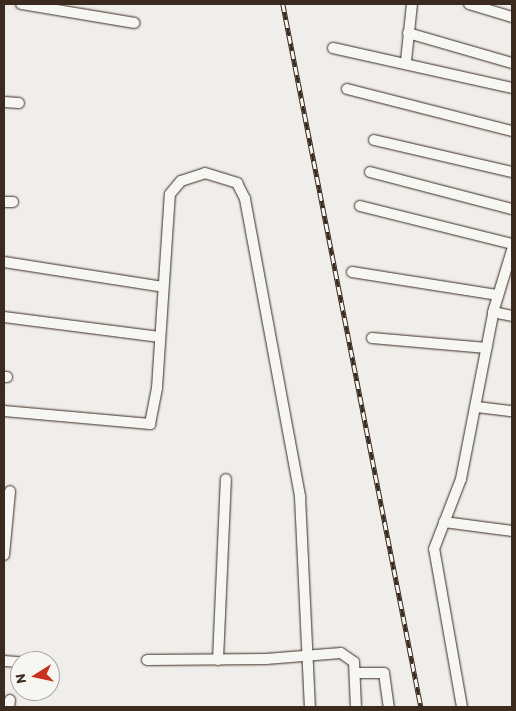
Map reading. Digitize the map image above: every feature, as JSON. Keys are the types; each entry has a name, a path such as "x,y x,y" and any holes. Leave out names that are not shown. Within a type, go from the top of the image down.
{"street":[{"path":"21,4 134,23"},
{"path":"406,61 412,4"},
{"path":"469,4 512,17"},
{"path":"408,33 512,63"},
{"path":"333,48 406,61 512,88"},
{"path":"347,89 512,131"},
{"path":"4,102 19,104"},
{"path":"374,140 512,172"},
{"path":"370,172 512,209"},
{"path":"4,411 150,424 157,388 163,286 174,187 205,173 237,183 245,199 300,497 310,707"},
{"path":"360,206 512,244"},
{"path":"462,707 434,567 434,549 461,479 477,407 493,312 509,270 512,250"},
{"path":"4,262 163,286"},
{"path":"352,272 498,295"},
{"path":"493,312 512,316"},
{"path":"4,317 160,337"},
{"path":"372,338 487,348"},
{"path":"477,407 512,411"},
{"path":"218,660 226,479"},
{"path":"4,555 10,491"},
{"path":"444,522 512,531"},
{"path":"147,660 218,660 348,655 356,673 356,707"},
{"path":"356,673 384,673 389,707"}],"railway":[{"path":"283,4 421,707"}]}
